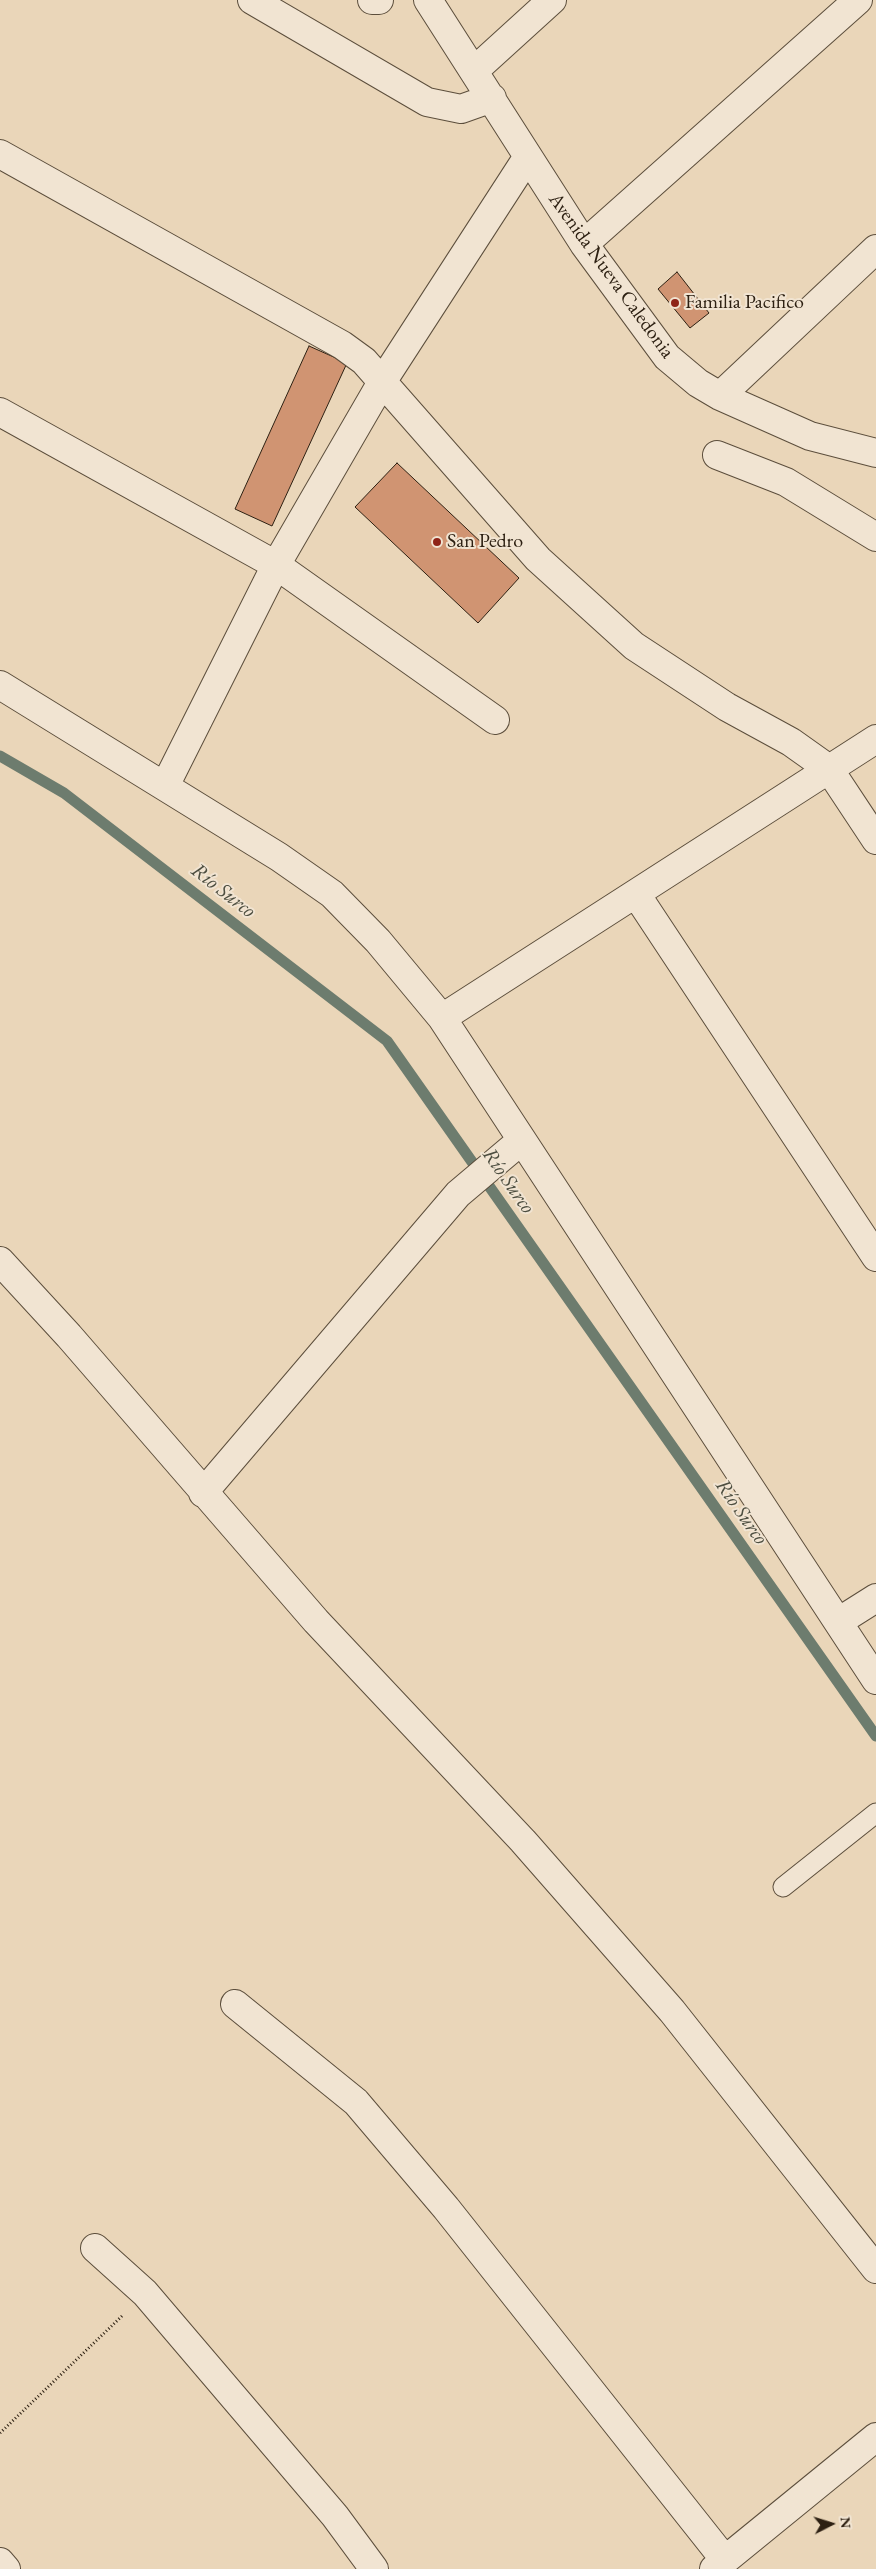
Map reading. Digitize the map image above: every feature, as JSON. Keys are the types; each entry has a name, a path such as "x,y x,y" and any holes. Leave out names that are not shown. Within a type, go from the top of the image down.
{"street":[{"path":"252,0 426,102 461,109 492,98"},
{"path":"372,0 379,0"},
{"name":"Avenida Nueva Caledonia","path":"428,0 475,70 527,158 584,244 667,357 698,383 720,396 810,436 876,453"},
{"path":"475,70 552,0"},
{"path":"584,244 858,0"},
{"path":"0,154 342,345 364,362 538,559 634,646 727,707 791,742 829,769 876,840"},
{"path":"165,786 276,565 382,382 527,158"},
{"path":"720,396 876,249"},
{"path":"0,412 276,565 495,720"},
{"path":"717,455 786,482 876,537"},
{"path":"0,685 279,857 332,894 378,941 442,1018 876,1680"},
{"path":"442,1018 876,739"},
{"path":"636,894 876,1257"},
{"path":"203,1493 468,1184 522,1140"},
{"path":"0,1261 69,1336 203,1493 323,1629 523,1841 672,2011 876,2269"},
{"path":"838,1622 876,1598"},
{"path":"235,2004 356,2102 446,2208 719,2564 876,2437"},
{"path":"95,2248 145,2293 335,2516 374,2569"},
{"path":"0,2562 6,2569"}],"lane":[{"path":"783,1887 876,1813"}],"path":[{"path":"0,2433 145,2293"}],"building":[{"path":"677,272 709,313 690,328 658,289"},
{"path":"309,346 347,363 272,526 235,509"},
{"name":"San Pedro","path":"397,463 519,578 478,623 355,507"}],"waterway":[{"name":"Río Surco","path":"0,756 64,793 387,1041 876,1736"}],"place":[{"name":"Familia Pacifico","path":"675,303"},
{"name":"San Pedro","path":"437,542"}]}
